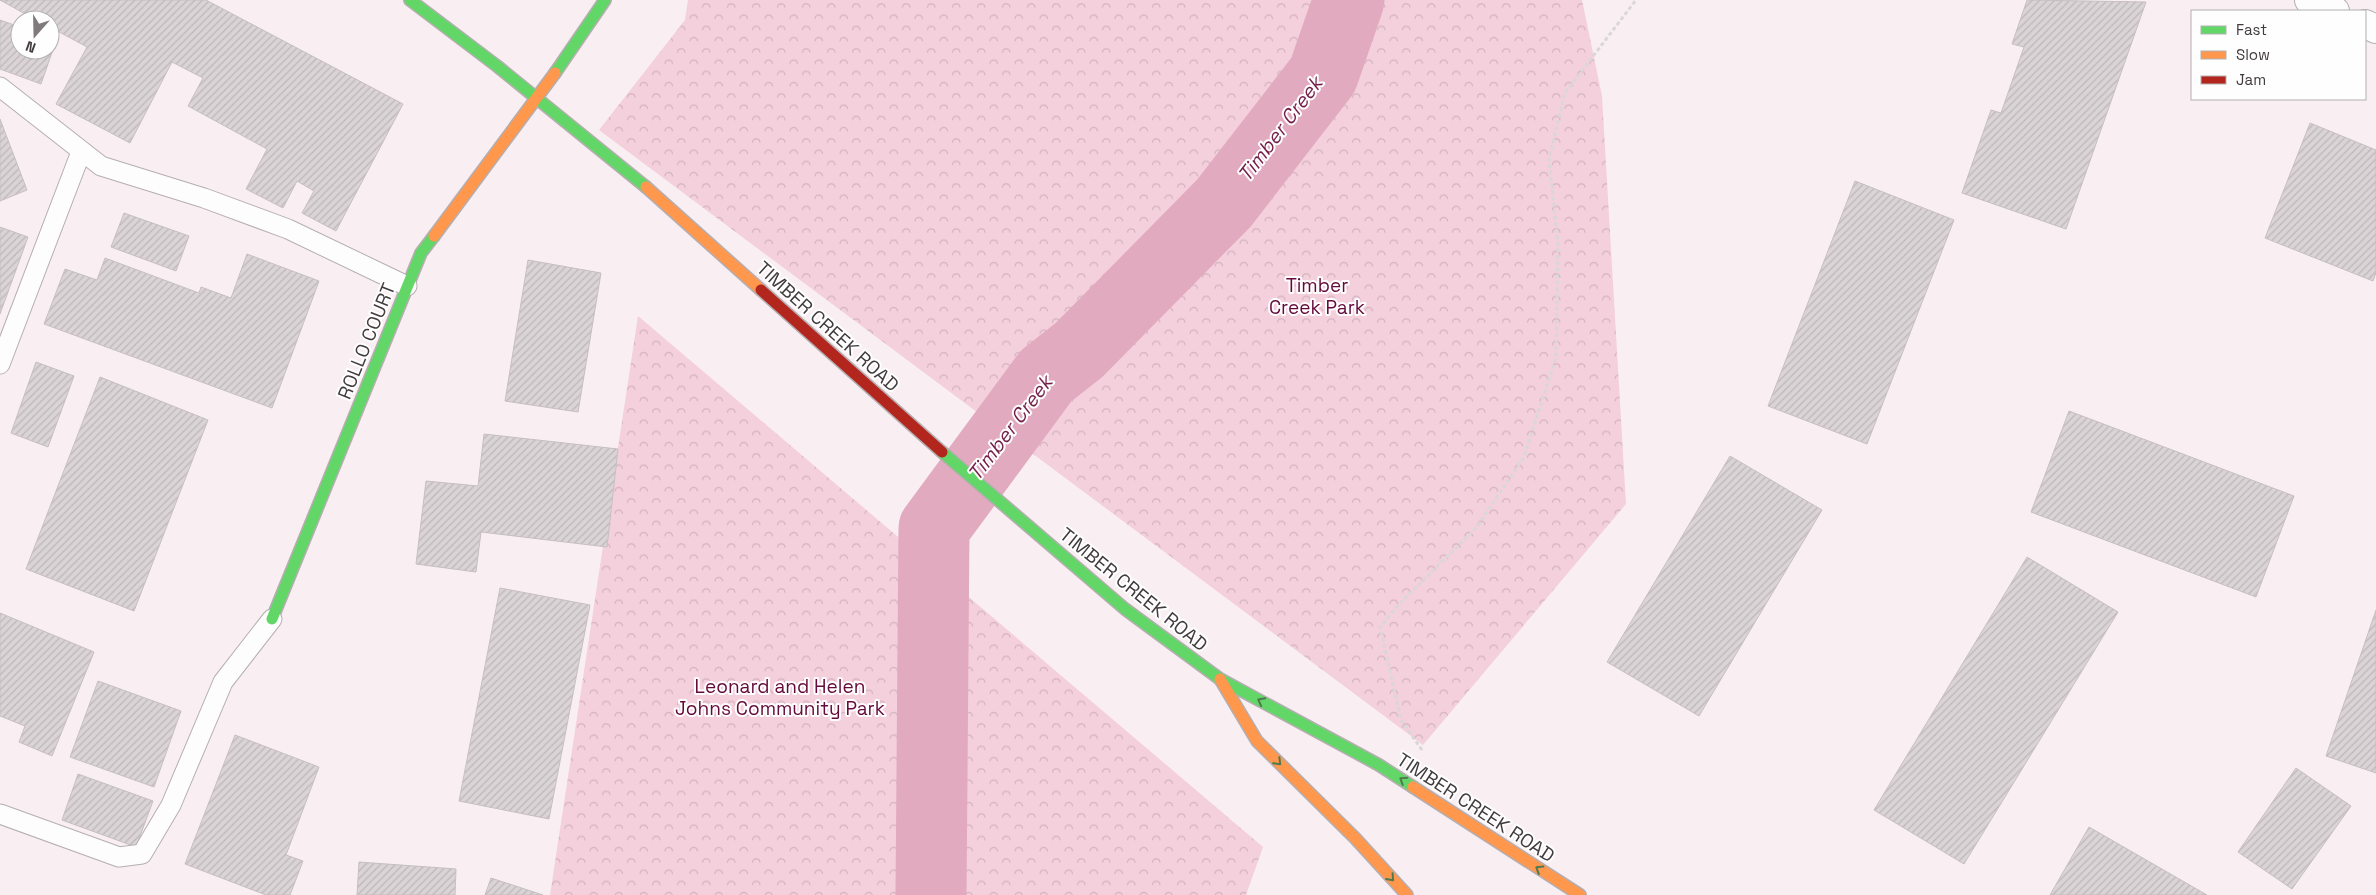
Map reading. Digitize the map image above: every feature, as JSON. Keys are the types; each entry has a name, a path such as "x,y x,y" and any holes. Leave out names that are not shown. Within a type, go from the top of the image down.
{"street":[{"name":"TIMBER CREEK ROAD","path":"410,0 497,66 658,197 905,420 1125,609 1220,679 1379,765 1580,895"},
{"name":"ROLLO COURT","path":"272,619 421,253 537,100 605,0"},
{"path":"2309,0 2333,10"},
{"name":"TIMBER CREEK ROAD","path":"1220,679 1257,741 1355,838 1407,895"}],"lane":[{"path":"0,87 101,166 204,198 288,230 407,286"},
{"path":"0,364 81,152"},
{"path":"0,814 119,857 142,854 171,805 223,682 272,619"}],"path":[{"path":"1424,752 1401,720 1380,627 1400,603 1476,528 1524,457 1556,357 1558,244 1549,159 1565,93 1636,0"}],"green space":[{"name":"Timber Creek Park","path":"688,0 1582,0 1602,96 1626,504 1423,745 599,130 685,20"},
{"name":"Leonard and Helen Johns Community Park","path":"638,316 1263,847 1246,895 550,895"}],"building":[{"path":"0,0 206,0 403,104 336,231 302,213 314,191 297,181 283,208 246,189 267,149 188,106 203,78 172,62 130,143 56,104 87,47 60,32 60,10 18,10"},
{"path":"2027,0 2146,2 2066,229 1962,193 1991,110 2001,113 2024,47 2012,44"},
{"path":"0,20 10,24 10,60 49,60 41,84 0,69"},
{"path":"0,119 27,190 0,201"},
{"path":"2310,123 2376,150 2376,273 2373,281 2265,238"},
{"path":"1855,181 1954,220 1867,444 1768,406"},
{"path":"124,213 189,236 176,271 111,247"},
{"path":"0,227 28,237 0,314"},
{"path":"247,254 319,281 272,408 44,324 65,269 97,280 105,258 199,293 201,287 231,298"},
{"path":"528,260 601,273 578,412 505,401"},
{"path":"36,362 74,376 48,447 11,433"},
{"path":"100,377 208,420 134,611 26,569"},
{"path":"2069,411 2294,496 2256,597 2031,512"},
{"path":"484,434 618,449 607,547 481,532 476,572 416,564 426,481 478,486"},
{"path":"1730,456 1822,510 1699,716 1607,662"},
{"path":"2027,557 2118,612 1964,864 1874,810"},
{"path":"500,588 590,605 549,819 459,801"},
{"path":"2376,610 2376,773 2326,756"},
{"path":"0,613 94,652 52,756 19,742 25,726 0,716"},
{"path":"98,681 181,711 154,787 70,757"},
{"path":"235,735 319,767 286,855 303,861 290,895 266,895 185,864"},
{"path":"2296,768 2351,806 2292,889 2238,852"},
{"path":"78,774 153,801 136,847 62,820"},
{"path":"2089,827 2207,895 2050,895"},
{"path":"359,862 456,869 455,895 357,895"},
{"path":"491,878 543,895 485,895"}],"waterway":[{"name":"Timber Creek","path":"931,895 934,528 1046,376 1079,350 1224,203 1323,75 1349,0"}],"traffic: fast":[{"path":"410,0 497,66 646,187"},
{"path":"555,73 605,0"},
{"path":"272,619 421,253 434,236"},
{"path":"942,452 1125,609 1220,679 1379,765 1413,787"}],"traffic: slow":[{"path":"434,236 555,73"},
{"path":"646,187 761,290"},
{"path":"1220,679 1257,741 1355,838 1407,895"},
{"path":"1413,787 1580,895"}],"traffic: jam":[{"path":"761,290 942,452"}]}
